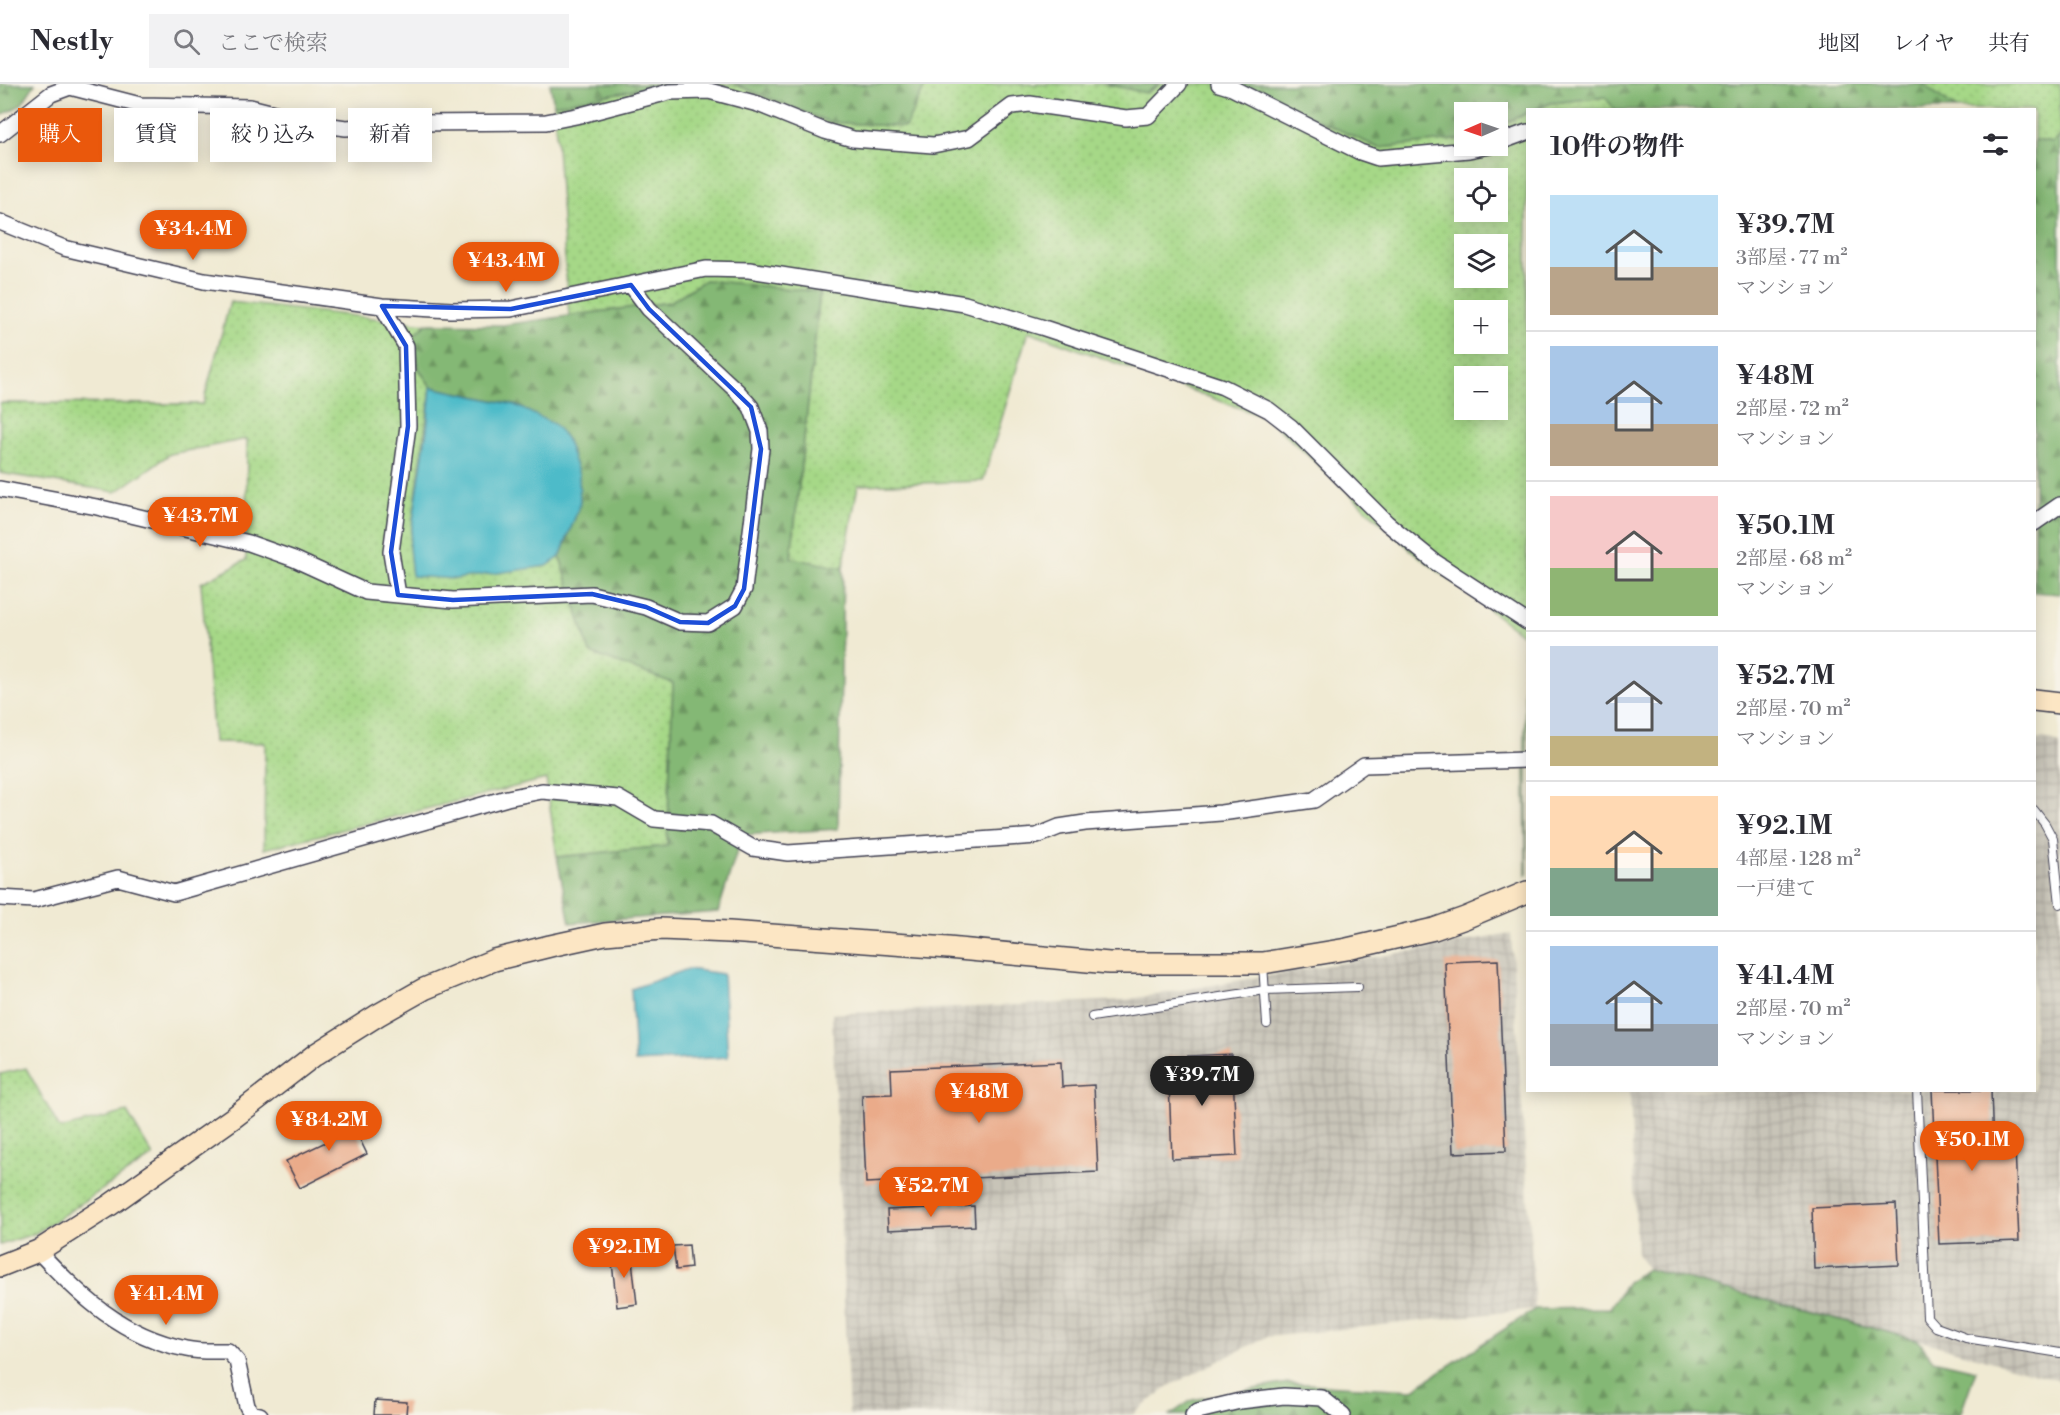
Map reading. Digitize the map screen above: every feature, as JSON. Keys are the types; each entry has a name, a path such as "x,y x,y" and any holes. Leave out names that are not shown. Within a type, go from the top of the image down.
{"street":[{"path":"0,134 51,94 70,87 140,105 250,107 318,124 346,128 412,123 546,122 669,92 709,91 758,104 825,131 853,139 933,145 969,138 1012,106 1030,104 1126,118 1148,116 1179,84"},
{"path":"1219,84 1232,88 1360,152 1378,158 1454,151"},
{"path":"1508,139 1526,132"},
{"path":"0,222 64,248 204,281 382,306 451,310 511,309 706,269 749,270 964,304 1223,387 1269,410 1291,427 1387,523 1435,562 1526,621"},
{"path":"0,489 97,507 249,543 294,559 366,592 453,600 592,594 646,606 680,622 708,623 735,606 744,589 761,449 760,431 751,407 649,309 631,285"},
{"path":"382,306 406,346 408,426 391,552 398,595"},
{"path":"2036,522 2060,506"},
{"path":"2036,700 2060,703"},
{"path":"0,898 34,900 118,878 174,893 542,790 618,798 654,819 711,824 753,848 788,854 1037,836 1059,827 1085,823 1221,813 1314,800 1364,765 1526,760"},
{"path":"0,1266 38,1251 110,1205 233,1118 316,1054 378,1015 424,989 494,960 550,946 605,934 661,929 936,947 1109,963 1263,963 1347,949 1434,929 1526,892"},
{"path":"38,1251 99,1310 132,1332 187,1350 228,1351 237,1361 247,1406 253,1414"},
{"path":"1193,1415 1198,1411 1240,1401 1284,1396 1322,1398 1344,1415"}],"lane":[{"path":"2036,813 2053,839 2060,904"},
{"path":"1263,963 1267,1024"},
{"path":"1092,1017 1265,990 1358,987"},
{"path":"1917,1092 1928,1317 1936,1327 1966,1338 2060,1353"}],"highlighted area":[{"path":"631,285 649,309 751,407 761,449 744,589 735,606 708,623 680,622 646,607 592,594 453,600 398,595 391,552 408,426 406,346 382,306 511,309"}],"shaded area":[{"path":"2043,739 2060,744 2060,1381 1918,1340 1647,1269 1637,1255 1630,1092 2036,1092 2036,740"},
{"path":"1511,934 1535,1309 1266,1337 1169,1386 1132,1415 849,1415 832,1014 1125,1000"}],"green space":[{"path":"0,84 35,84 21,105 0,116"},
{"path":"550,84 667,84 554,105"},
{"path":"667,84 734,84 829,122 905,127 926,84 1106,84 1146,93 1160,84 1239,84 1379,148 1454,140 1454,156 1508,156 1508,122 1526,113 1526,874 1524,636 1412,551 1267,418 1028,331 983,481 858,485 843,568 791,559 820,293 705,280 670,302 569,316 554,105"},
{"path":"734,84 926,84 905,127 829,122"},
{"path":"1106,84 1160,84 1146,93"},
{"path":"1239,84 1923,84 1955,108 1613,108 1605,97 1526,108 1526,113 1508,122 1508,102 1454,102 1454,140 1379,148"},
{"path":"1923,84 2060,84 2060,137 2052,143 2036,140 2036,108 1955,108"},
{"path":"1606,97 1614,108 1540,108 1551,103"},
{"path":"2060,137 2060,594 2036,592 2036,140 2052,143"},
{"path":"705,280 820,292 791,558 843,568 838,829 742,835 718,912 570,923 557,857 667,846 673,683 590,653 560,557 580,504 515,405 431,387 419,369 413,336 426,324 503,325 670,302"},
{"path":"230,302 426,324 413,336 419,369 431,387 409,547 412,576 547,566 560,557 590,653 673,682 667,846 557,857 546,779 264,849 265,743 214,742 201,583 246,560 247,439 170,454 116,492 0,473 0,403 203,404"},
{"path":"26,1068 60,1129 127,1112 153,1156 36,1233 0,1245 0,1074"},
{"path":"1647,1269 1918,1340 1933,1360 1976,1370 1960,1415 1170,1415 1192,1400 1288,1383 1412,1390 1535,1309 1610,1308 1627,1282"}],"water":[{"path":"431,387 515,405 554,424 566,438 579,475 580,504 560,557 547,566 455,579 412,576 409,547"},
{"path":"688,969 723,974 728,1057 635,1062 631,989"}],"building":[{"path":"1498,960 1506,1151 1453,1153 1445,962"},
{"path":"1232,1054 1237,1156 1172,1159 1168,1057"},
{"path":"1061,1062 1062,1087 1094,1085 1098,1172 866,1183 862,1095 892,1094 891,1069"},
{"path":"1932,1092 1991,1092 1993,1148 2015,1147 2019,1241 1939,1244"},
{"path":"346,1111 367,1154 300,1188 286,1161 330,1140 321,1123"},
{"path":"1896,1204 1899,1265 1814,1269 1812,1208"},
{"path":"974,1206 975,1226 888,1230 887,1210"},
{"path":"689,1245 691,1268 676,1270 673,1246"},
{"path":"631,1252 637,1304 617,1307 611,1254"},
{"path":"375,1400 407,1402 406,1415 374,1415"}]}
